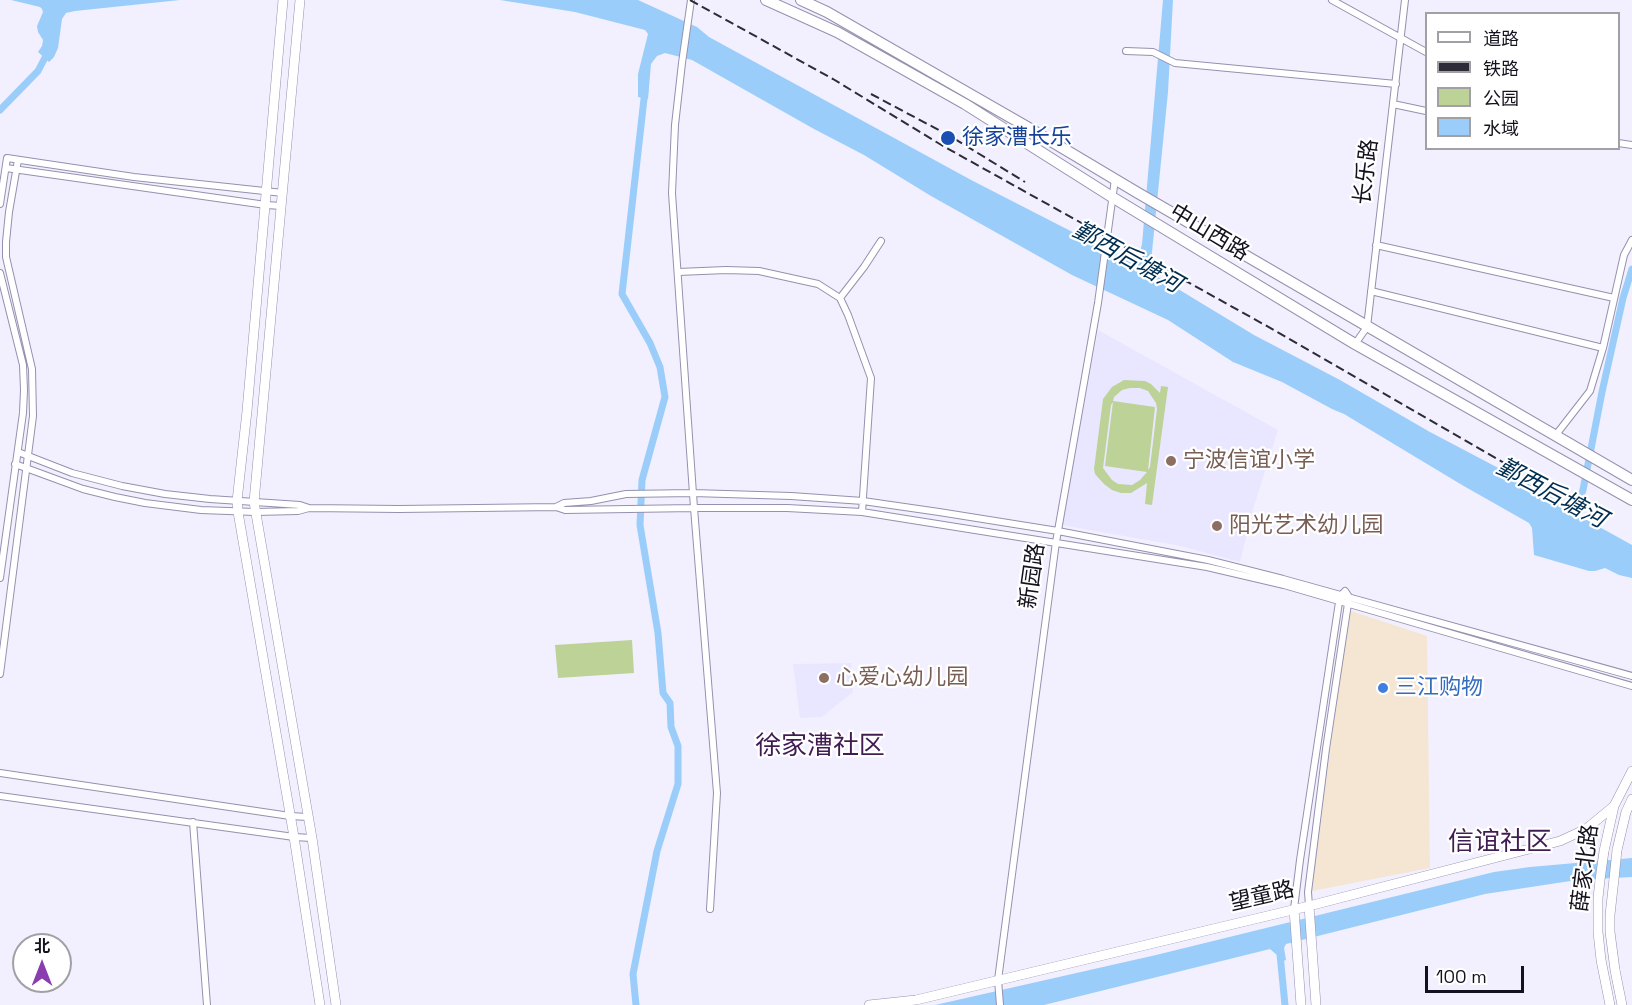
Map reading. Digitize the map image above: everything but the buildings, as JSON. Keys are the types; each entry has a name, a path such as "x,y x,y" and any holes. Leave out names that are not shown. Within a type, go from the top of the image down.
{"main road":[{"name":"中山西路","path":"766,0 837,32 965,104 1136,212 1355,344 1632,500"},
{"name":"中山西路","path":"801,0 837,17 1632,480"}],"street":[{"path":"283,0 266,205 237,501 320,1005"},
{"path":"300,0 254,502 312,838 336,1005"},
{"path":"691,0 675,124 672,193 717,793 710,909"},
{"path":"1332,0 1425,51"},
{"name":"长乐路","path":"1355,344 1367,327 1405,0"},
{"path":"1126,51 1153,52 1175,63 1396,84"},
{"path":"1394,104 1425,111"},
{"path":"0,204 7,158 134,177 283,193"},
{"path":"0,674 33,416 32,369 9,274 6,242 18,160"},
{"path":"6,168 282,206"},
{"name":"新园路","path":"1000,1005 998,984 1056,542 1098,303 1114,179"},
{"path":"1555,436 1590,392 1603,348 1624,255 1632,240"},
{"path":"840,298 864,267 880,241"},
{"path":"1376,245 1614,298"},
{"path":"678,272 759,271 818,284 840,298 871,378 862,512"},
{"path":"0,273 23,365 24,390 23,413 0,578"},
{"path":"1371,291 1603,348"},
{"path":"18,452 72,473 122,486 165,494 300,505 309,508"},
{"path":"15,464 83,489 115,497 166,506 238,512 298,511 309,508 556,507 565,510 787,508 862,512 1207,567 1348,601 1632,676"},
{"path":"556,507 564,503 591,501 626,494 693,493 863,501 1058,531 1208,560 1340,599"},
{"path":"1301,1005 1294,909 1340,599"},
{"path":"1348,601 1632,686"},
{"path":"1316,1005 1308,892 1348,601"},
{"name":"望童路","path":"869,1005 916,1000 998,984 1560,841 1586,828 1614,806 1632,771"},
{"path":"0,773 308,817"},
{"path":"0,796 312,838"},
{"name":"薛家北路","path":"1622,1005 1615,970 1610,915 1617,850 1632,799"},
{"name":"薛家北路","path":"1610,1005 1601,960 1598,898 1604,851 1614,806"},
{"path":"193,822 207,1005"}],"shaded area":[{"name":"宁波信谊小学","path":"1098,330 1278,430 1254,506 1240,562 1181,546 1062,525"},
{"path":"1348,610 1427,636 1430,868 1312,891"},
{"name":"心爱心幼儿园","path":"851,663 853,692 822,717 800,718 793,664"}],"green space":[{"path":"1124,380 1145,381 1160,393 1161,386 1168,387 1152,505 1145,504 1147,483 1131,493 1121,493 1112,490 1095,474 1103,399 1112,387","holes":["1130,388 1148,391 1156,403 1148,470 1155,407 1113,401 1122,390","1113,402 1105,466 1147,472 1132,485 1118,484 1103,468"]},
{"path":"632,640 634,673 558,678 555,645"}],"water":[{"path":"11,0 180,0 66,13 62,19 58,48 49,62 38,52 43,40 37,26 43,12 42,9"},
{"path":"500,0 638,0 697,27 709,37 973,181 1137,265 1142,244 1163,0 1173,0 1168,92 1150,272 1254,335 1542,491 1564,506 1569,504 1572,496 1580,500 1576,514 1632,545 1632,578 1605,568 1589,571 1534,555 1532,528 1529,523 1344,414 1282,382 1233,362 1168,320 1072,275 931,196 864,155 692,60 665,53 657,56 651,64 648,99 638,97 638,74 648,34 645,30 575,12"},
{"path":"1632,858 1632,877 1577,880 1485,894 1286,944 1284,948 1286,960 1278,963 1278,956 1270,949 1044,1005 935,1005 1156,955 1494,872"}],"waterway":[{"path":"0,110 38,71 49,50"},
{"path":"636,1005 633,974 657,851 678,784 678,746 671,727 670,703 663,693 658,633 640,525 642,480 665,397 660,367 650,343 622,294 645,90"},
{"name":"鄞西后塘河","path":"1577,506 1583,490 1602,392 1623,298 1632,269"},
{"path":"1280,954 1285,1005"}],"railway":[{"path":"690,0 833,79 943,146 1265,325 1520,472"},
{"path":"871,94 950,136 1025,182"}],"place":[{"name":"徐家漕长乐","path":"948,138"},
{"name":"宁波信谊小学","path":"1171,461"},
{"name":"阳光艺术幼儿园","path":"1217,526"},
{"name":"心爱心幼儿园","path":"824,678"},
{"name":"三江购物","path":"1383,688"}],"district":[{"name":"徐家漕社区","path":"820,747"},
{"name":"信谊社区","path":"1500,843"}]}
